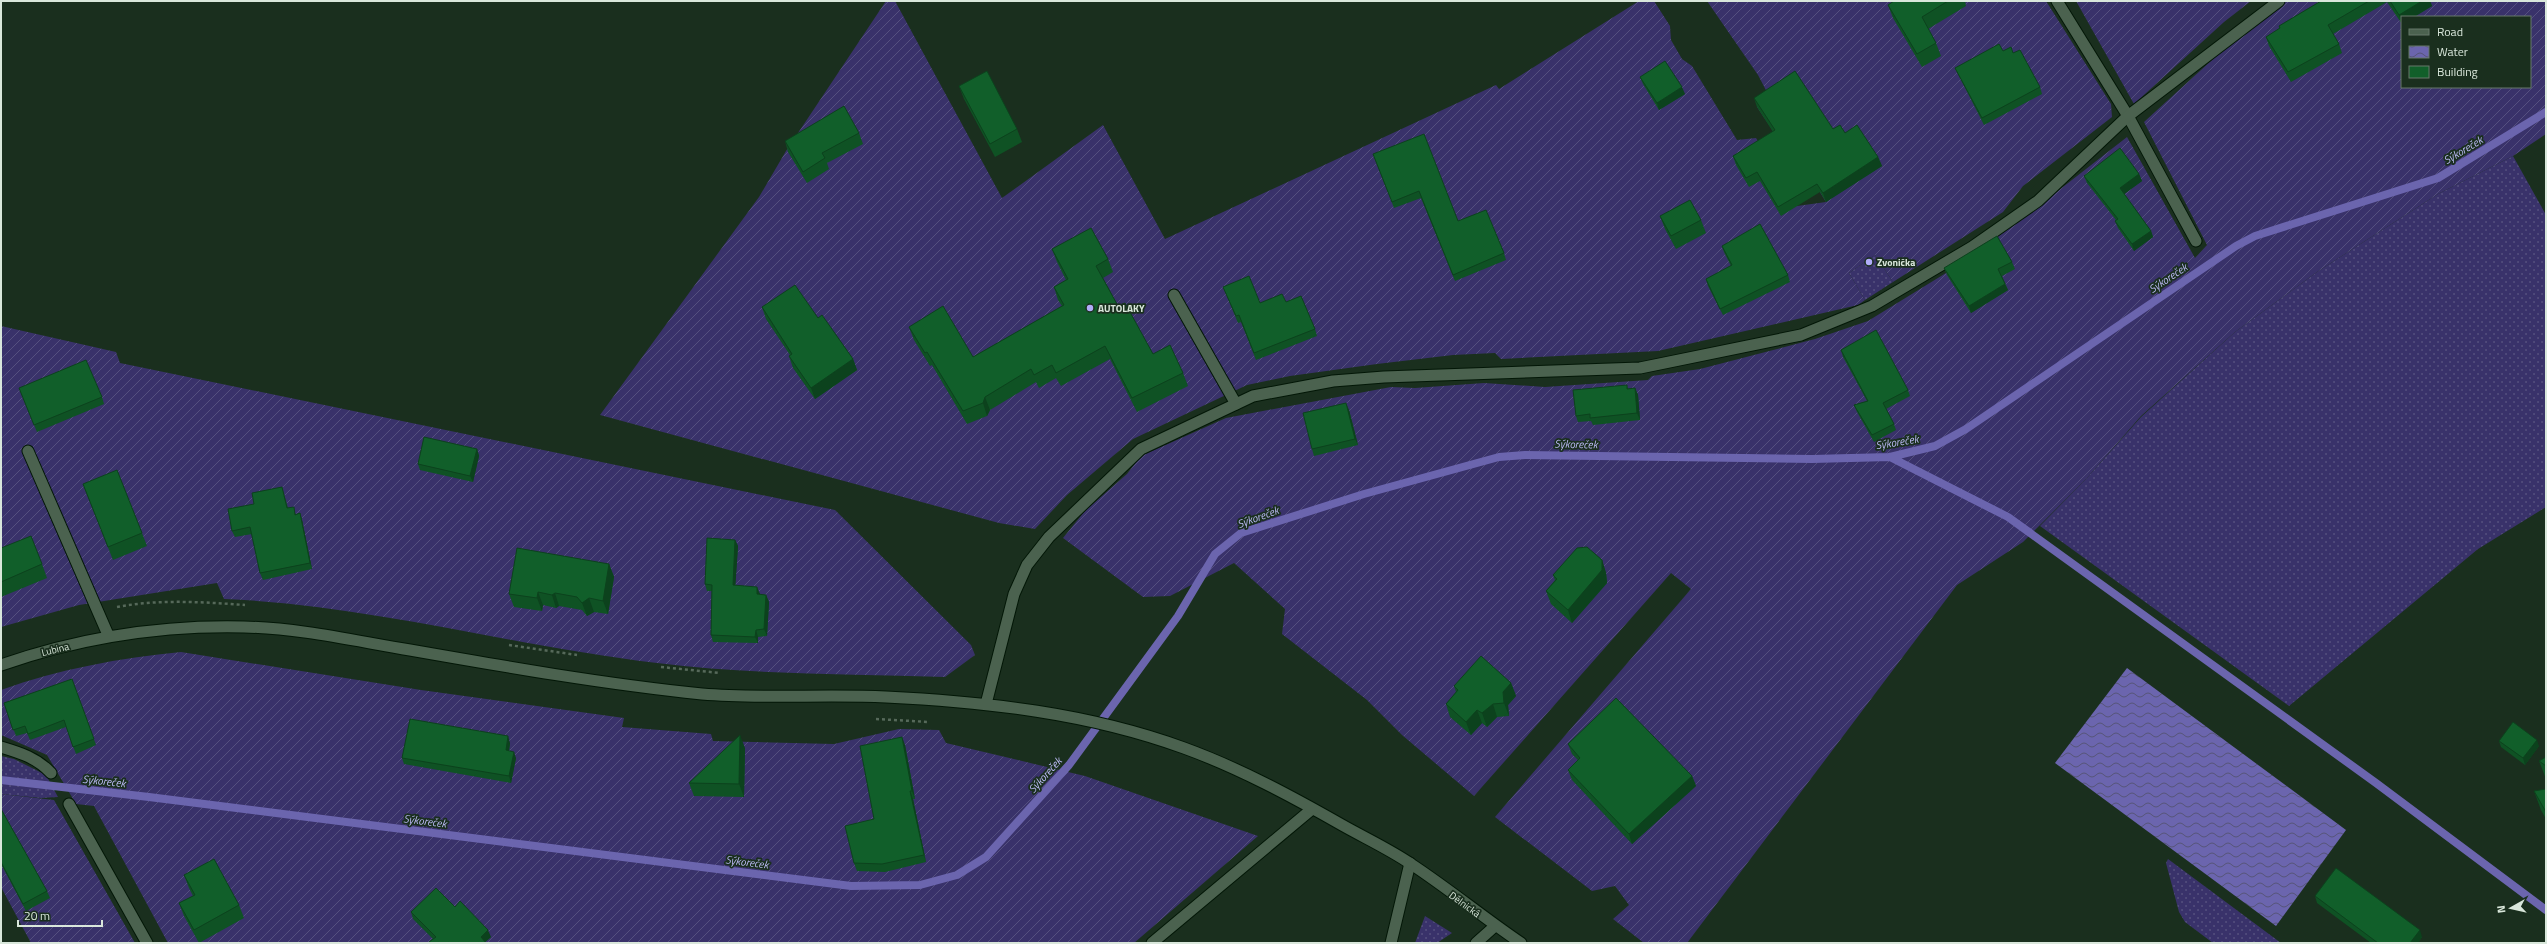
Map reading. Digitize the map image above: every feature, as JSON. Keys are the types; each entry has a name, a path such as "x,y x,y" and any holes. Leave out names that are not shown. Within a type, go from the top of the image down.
{"street":[{"path":"2057,1 2128,116 2196,241"},
{"path":"986,704 1014,594 1027,565 1049,537 1142,450 1253,396 1333,381 1384,377 1640,368 1800,335 1872,306 1972,247 2038,201 2128,116 2279,1"},
{"path":"1174,295 1236,404"},
{"path":"28,451 96,612 109,637"},
{"name":"Lubina","path":"1,665 52,650 109,637 178,628 256,627 296,630 505,666 665,690 748,696 884,696 986,704"},
{"name":"Dělnická","path":"986,704 1068,715 1124,729 1182,747 1229,766 1312,808 1410,863 1495,926 1521,943"},
{"path":"1,747 25,754 44,765 51,773"},
{"path":"69,804 147,943"},
{"path":"1152,943 1312,808"},
{"path":"1391,943 1410,863"},
{"path":"1476,943 1495,926"}],"path":[{"path":"96,612 139,603 202,601 250,605"},
{"path":"508,644 583,656"},
{"path":"659,667 727,673"}],"shaded area":[{"path":"886,1 895,1 1002,198 1103,125 1165,239 1496,85 1499,89 1639,1 1654,1 1670,26 1671,40 1682,59 1692,66 1737,140 1756,138 1797,206 1826,202 1806,170 1787,152 1757,107 1770,98 1758,75 1707,1 2046,1 2111,104 2112,117 2023,186 2003,212 1893,282 1875,255 1849,273 1865,300 1858,305 1658,351 1501,359 1495,353 1453,355 1290,376 1247,385 1133,439 1067,495 1035,529 999,523 600,415 759,197 786,151"},
{"path":"2076,1 2251,1 2224,22 2134,104"},
{"path":"2282,1 2546,1 2546,134 2513,156 2438,194 2317,272 2235,332 2141,416 2086,479 2023,542 1957,585 1687,943 1644,943 1613,919 1629,905 1615,886 1592,891 1495,817 1691,589 1671,573 1474,796 1402,735 1367,700 1282,634 1285,609 1234,563 1170,596 1143,597 1063,538 1085,511 1127,474 1141,456 1226,418 1391,387 1415,388 1484,383 1545,387 1648,380 1652,376 1700,369 1815,339 1868,321 1946,273 2054,194 2127,137 2195,258 2207,245 2144,122 2235,39"},
{"path":"2513,156 2546,215 2546,507 2478,549 2289,706 2040,526 2086,479 2141,417 2235,332 2317,272 2438,194"},
{"path":"1875,255 1893,282 1865,300 1849,273"},
{"path":"1,326 116,352 120,363 835,510 971,645 975,655 945,677 765,672 693,667 603,656 387,617 333,609 224,599 217,583 79,605 1,627"},
{"path":"181,652 421,690 624,718 622,727 711,734 713,741 834,744 899,729 939,730 946,743 1085,776 1258,836 1134,943 168,943 94,806 76,804 47,755 1,735 1,690 45,676 90,665"},
{"path":"1,756 14,759 46,775 58,797 41,798 1,794"},
{"path":"1,794 54,800 135,943 31,943 1,887"},
{"path":"2168,859 2281,943 2213,943 2185,922 2179,912 2166,863"},
{"path":"1425,916 1452,933 1437,943 1415,943"}],"water":[{"path":"2127,668 2346,830 2276,926 2055,763"}],"building":[{"path":"1894,1 1948,1 1922,17 1936,43 1917,54 1888,5"},
{"path":"2321,1 2369,1 2328,25 2339,44 2288,72 2266,37 2280,28 2279,26"},
{"path":"2390,1 2422,1 2399,15"},
{"path":"1999,44 2003,51 2011,47 2013,53 2020,50 2040,87 1982,118 1955,68"},
{"path":"1665,61 1682,87 1657,103 1640,77"},
{"path":"987,71 1017,129 990,144 959,86"},
{"path":"1795,71 1833,129 1840,125 1845,133 1857,125 1878,157 1823,193 1817,184 1778,207 1757,172 1746,178 1733,156 1775,130 1754,98"},
{"path":"844,106 859,133 822,153 825,158 803,172 785,141"},
{"path":"1424,134 1458,221 1486,210 1504,253 1453,275 1419,191 1392,202 1373,154"},
{"path":"2120,148 2139,174 2120,188 2151,231 2132,244 2115,221 2118,219 2084,176"},
{"path":"1690,200 1701,220 1671,236 1660,216"},
{"path":"1760,224 1788,275 1720,309 1706,279 1732,265 1722,246"},
{"path":"1091,228 1108,259 1096,266 1118,306 1125,303 1153,354 1170,345 1183,373 1132,398 1105,346 1056,373 1052,365 1034,375 1031,369 985,397 983,403 963,411 927,352 925,353 909,327 943,306 973,357 1064,305 1054,287 1068,279 1052,249"},
{"path":"1997,236 2012,262 1998,269 2005,284 1969,306 1944,268"},
{"path":"1249,276 1260,303 1282,294 1286,302 1301,296 1315,329 1254,353 1239,315 1236,316 1223,287"},
{"path":"795,285 818,318 822,315 853,359 811,388 789,356 792,354 762,307"},
{"path":"1876,330 1908,390 1883,403 1894,424 1872,435 1854,405 1868,401 1841,350"},
{"path":"86,360 102,397 34,425 19,388"},
{"path":"1627,385 1627,389 1635,388 1637,413 1590,418 1590,414 1576,416 1573,390"},
{"path":"1346,403 1355,439 1312,449 1303,413"},
{"path":"424,437 477,449 470,476 418,464"},
{"path":"117,470 142,533 108,547 83,484"},
{"path":"282,487 287,508 294,507 295,515 300,513 310,563 260,573 250,527 232,531 228,509 254,504 252,493"},
{"path":"31,536 42,564 1,582 1,548"},
{"path":"707,538 735,540 733,585 757,587 757,594 766,595 764,629 756,630 755,637 711,635 712,585 705,584"},
{"path":"1587,547 1602,560 1602,570 1568,610 1546,591 1557,579 1553,575 1577,548"},
{"path":"517,548 609,564 603,601 589,598 582,603 577,597 555,593 552,595 538,592 537,598 509,594"},
{"path":"1481,656 1511,683 1503,692 1504,703 1493,704 1482,713 1477,710 1466,722 1446,704 1458,690 1454,686"},
{"path":"72,679 94,739 73,747 64,720 28,734 25,726 13,730 4,703"},
{"path":"1616,698 1692,776 1629,834 1568,770 1580,758 1568,744"},
{"path":"410,719 508,736 506,750 514,752 509,776 402,758"},
{"path":"2513,722 2537,740 2523,758 2499,741"},
{"path":"740,735 739,784 689,783"},
{"path":"902,737 912,791 910,791 924,855 882,864 854,863 845,826 874,819 860,746"},
{"path":"2546,757 2546,766 2539,761"},
{"path":"2546,789 2546,812 2534,791"},
{"path":"1,809 47,891 23,904 1,862"},
{"path":"214,859 239,905 194,930 179,903 195,895 184,875"},
{"path":"2336,868 2420,930 2410,943 2378,943 2315,896"},
{"path":"436,888 455,907 460,901 488,930 481,937 486,943 429,942 436,937 411,912"}],"waterway":[{"name":"Sýkoreček","path":"1,780 149,797 851,886 920,885 957,875 986,857 1069,765 1178,616 1215,554 1241,533 1364,494 1499,457 1525,455 1812,459 1890,457 1935,446 1966,429 2236,246 2255,236 2438,178 2546,112"},
{"path":"1890,457 2008,517 2376,783 2546,910"}],"place":[{"name":"Zvonička","path":"1869,262"},
{"name":"AUTOLAKY","path":"1090,308"}]}
